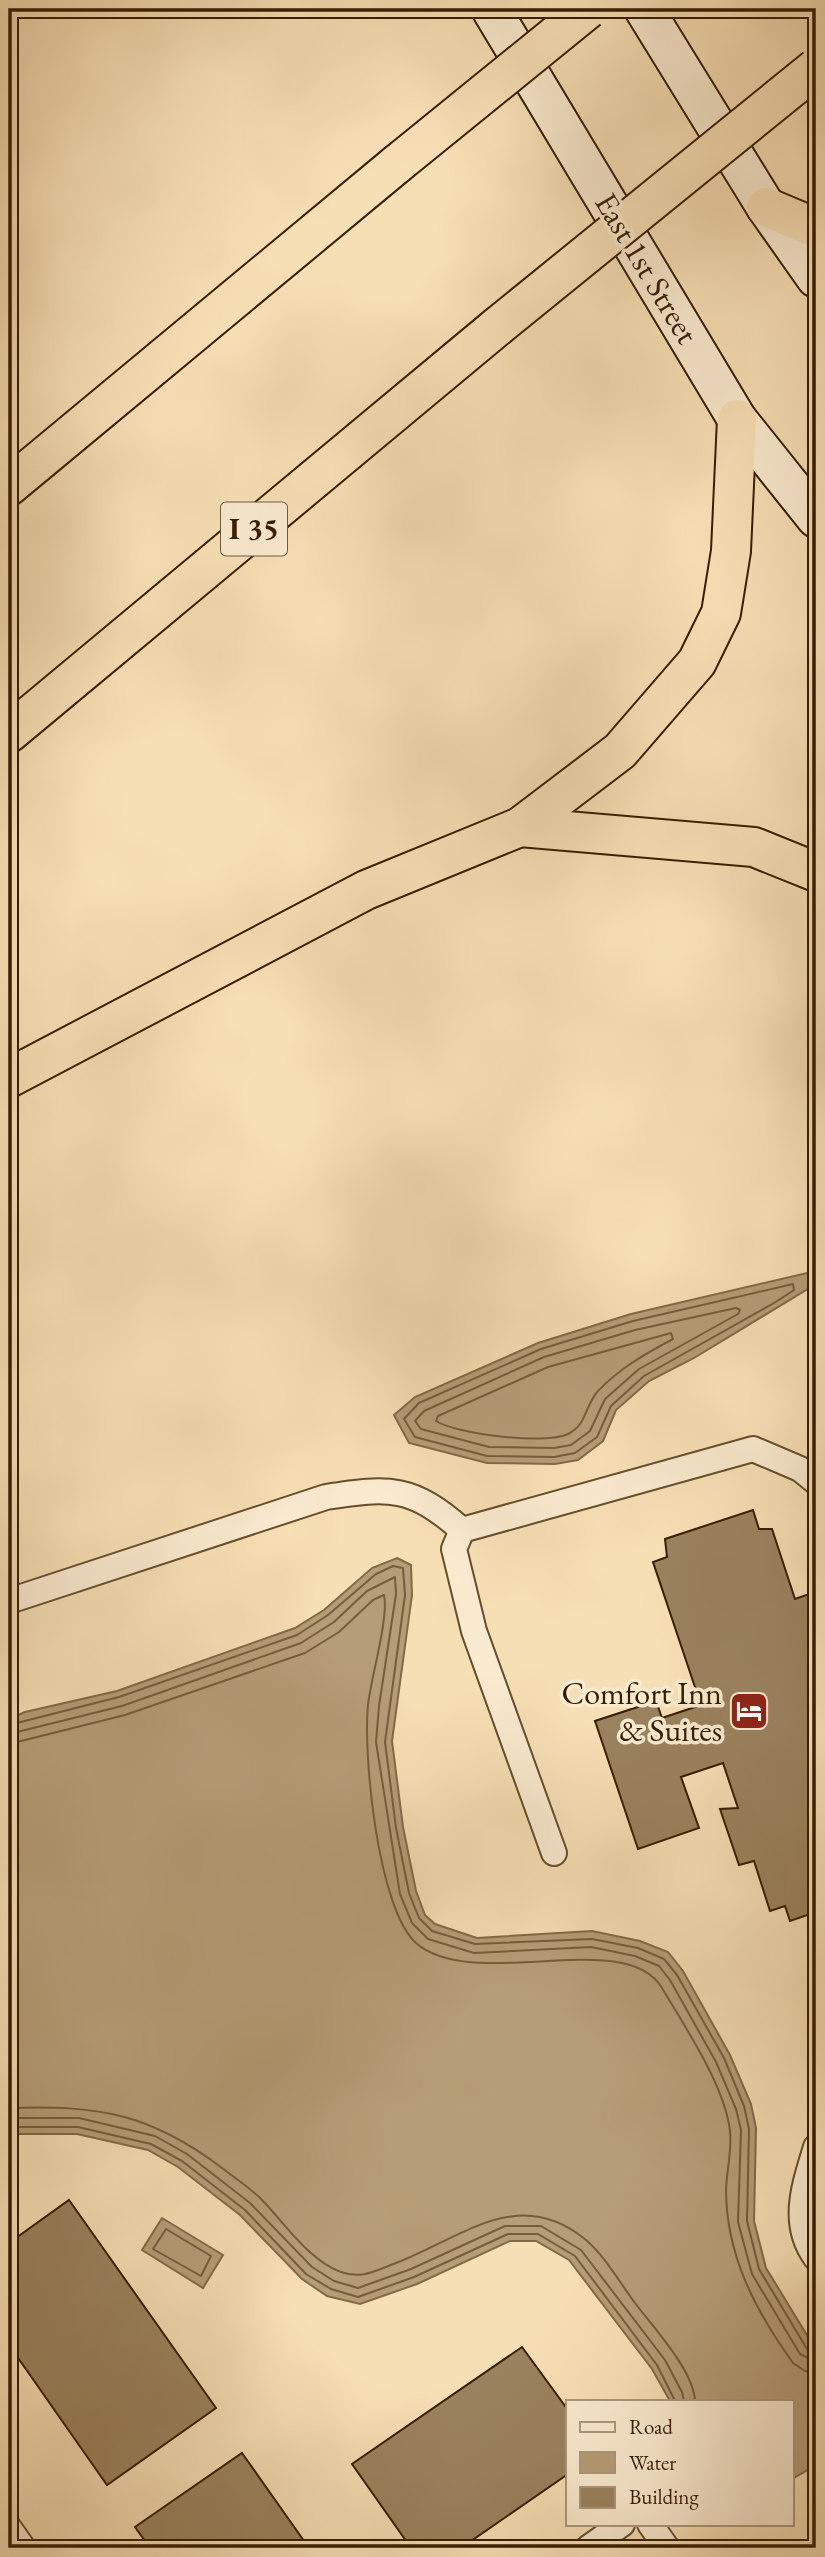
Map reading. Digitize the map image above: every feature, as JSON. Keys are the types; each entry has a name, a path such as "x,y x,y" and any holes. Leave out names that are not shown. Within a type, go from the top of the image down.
{"highway":[{"path":"9,486 588,9"},
{"name":"I 35","path":"9,733 498,326 816,68"},
{"path":"766,207 816,228"},
{"path":"9,1078 366,890 520,827 620,751 697,662 721,613 730,551 737,419"},
{"path":"520,827 754,847 816,872"}],"main road":[{"name":"East 1st Street","path":"491,9 737,419 816,518"},
{"path":"644,9 766,207 816,278"}],"lane":[{"path":"462,1530 753,1449 800,1469 816,1482"},
{"path":"9,1601 326,1497 351,1493 375,1490 411,1495 437,1508 462,1530"},
{"path":"462,1530 454,1549 474,1631 554,1853"},
{"path":"816,2147 801,2198 802,2231 816,2258"},
{"path":"588,2548 619,2526"},
{"path":"651,2526 667,2548"},
{"path":"9,2528 23,2548"}],"water":[{"path":"816,1271 816,1284 694,1358 649,1381 616,1410 603,1441 578,1460 555,1464 487,1463 409,1443 394,1415 415,1397 538,1343 631,1314"},
{"path":"397,1558 411,1565 412,1595 392,1741 403,1827 416,1891 425,1915 435,1924 477,1938 592,1931 640,1941 668,1952 683,1971 730,2055 751,2104 756,2128 754,2221 766,2268 816,2350 816,2465 794,2478 794,2400 669,2400 652,2369 569,2260 536,2241 510,2241 417,2284 360,2304 327,2296 302,2279 240,2215 178,2167 148,2150 77,2134 9,2134 9,1719 25,1712 117,1691 295,1628 324,1610 372,1568"},
{"path":"162,2218 223,2255 203,2288 142,2250"}],"building":[{"name":"Comfort Inn & Suites","path":"753,1510 759,1529 772,1529 795,1599 815,1592 816,1596 816,1912 790,1921 785,1906 770,1911 754,1861 739,1865 720,1809 738,1808 723,1763 681,1777 699,1828 638,1849 595,1721 656,1701 662,1718 701,1705 653,1562 667,1557 665,1539"},
{"path":"69,2200 216,2408 107,2485 9,2345 9,2243"},
{"path":"522,2347 566,2407 566,2475 461,2548 411,2548 352,2464"},
{"path":"242,2453 309,2548 150,2548 135,2527"}],"place":[{"name":"Comfort Inn & Suites","path":"749,1711"}]}
